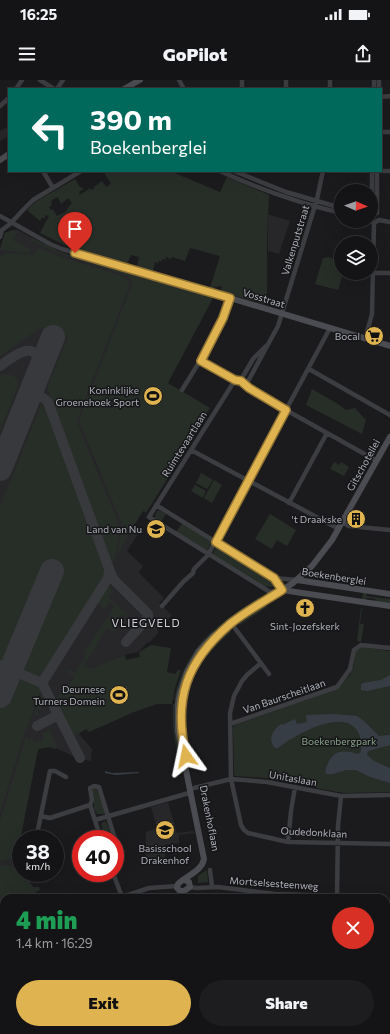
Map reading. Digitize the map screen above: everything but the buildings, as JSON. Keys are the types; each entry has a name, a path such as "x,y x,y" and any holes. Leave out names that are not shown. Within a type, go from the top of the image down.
{"street":[{"path":"40,80 53,88"},
{"path":"56,88 63,80"},
{"path":"120,88 133,80"},
{"path":"126,88 140,80"},
{"path":"0,106 8,99"},
{"path":"44,172 53,188"},
{"path":"0,238 2,230 12,223 33,200 79,172"},
{"path":"236,172 334,211"},
{"name":"Valkenputstraat","path":"246,385 278,326 315,204 323,172"},
{"path":"372,172 372,184"},
{"path":"376,184 377,172"},
{"path":"230,173 271,193 315,204 334,207"},
{"name":"Vosstraat","path":"0,216 50,244 62,249 390,346"},
{"path":"378,216 379,220 390,222"},
{"path":"378,273 390,273"},
{"path":"365,339 372,314 373,280"},
{"path":"182,390 201,361 223,318 230,298"},
{"path":"162,606 193,573 194,569 208,554 216,542 330,328"},
{"path":"241,381 253,359 263,348 268,346"},
{"path":"201,361 235,380 241,381 286,410 377,461"},
{"path":"309,369 390,415"},
{"name":"Ruimtevaartlaan","path":"208,554 149,517 235,380"},
{"path":"289,503 327,433"},
{"name":"Gitschotellei","path":"353,504 390,437"},
{"path":"191,450 339,529"},
{"name":"Drakenhoflaan","path":"188,883 192,876 203,870 208,861 181,733 183,694 192,670 201,655 231,623 297,580 309,569 322,555 353,504"},
{"name":"Boekenberglei","path":"156,505 274,578 282,590"},
{"path":"342,522 349,526 390,530"},
{"path":"208,554 270,592 282,590 390,606"},
{"name":"Boekenberglei","path":"274,578 390,594"},
{"path":"333,598 336,586"},
{"path":"231,623 269,674"},
{"name":"Van Baurscheitlaan","path":"230,724 337,687 350,669 354,650 361,645 390,648"},
{"path":"231,779 230,724 232,704 238,688 247,675 261,663"},
{"path":"38,830 50,771 55,771 66,777"},
{"name":"Unitaslaan","path":"95,820 189,793 192,789 231,779 267,782 341,796 390,795"},
{"name":"Oudedonklaan","path":"231,779 241,824 244,830 251,834 288,842 390,844"},
{"path":"98,830 90,805 92,800 90,788 94,786 98,786 112,830"},
{"path":"288,842 295,787"},
{"path":"337,894 341,796"},
{"path":"41,816 50,818 90,805"},
{"path":"210,870 212,887"},
{"path":"116,882 119,894"},
{"path":"132,894 149,888 179,892 187,890 188,883 180,882 179,892"},
{"name":"Mortselsesteenweg","path":"188,883 196,888 212,887 275,894"}],"shaded area":[{"path":"8,127 8,137 0,141 0,131"},
{"path":"267,214 290,221 279,254 268,251"},
{"path":"18,230 54,250 136,277 93,456 128,535 133,527 136,529 138,527 141,529 127,551 143,566 139,573 164,598 159,603 172,615 157,630 159,632 149,643 148,642 138,652 124,655 104,664 79,734 92,749 91,761 79,759 56,748 49,747 38,749 22,830 12,830 12,882 10,894 0,894 0,248 5,233"},
{"path":"390,675 390,686 367,691 361,690 361,685 363,683 381,680"},
{"path":"334,714 357,716 379,736 390,735 390,745 368,751 367,755 374,761 390,768 390,783 370,777 356,770 346,770 333,774 326,774 325,772 329,760 332,756 340,752 360,753 360,737 358,732 351,725 342,722 330,722 306,731 278,748 275,748 271,741 273,732 281,724 282,725 295,719 297,724 307,722 306,715"},
{"path":"105,771 112,773 139,773 116,775 105,773"},
{"name":"Basisschool Drakenhof","path":"168,802 177,833 194,831 195,833 179,835 179,843 165,845 165,858 146,858 146,832 157,828 151,807"}],"green space":[{"path":"104,172 172,172 220,192 227,177 269,195 267,214 267,293 264,304 221,292 222,286 215,287 214,289 210,288 220,256 190,248 185,261 172,257 171,259 166,257 165,260 162,259 162,261 159,261 158,263 155,262 153,271 137,266 139,257 131,255 127,264 64,245 40,233 49,216 46,215 44,219 42,217 40,221 27,210 35,202 75,179 79,186 84,189 79,192 80,194 78,196 90,188 91,190 102,181 106,187 111,184","holes":["58,197 61,204 68,198 72,203 65,212 57,216 53,209 51,210 49,207 52,205 52,200"]},
{"path":"18,230 13,240 32,250 28,253 0,250 5,233"},
{"name":"Koninklijke Groenehoek Sport","path":"32,238 63,253 213,298 168,383 210,408 184,448 186,449 146,513 143,511 118,554 121,522 79,420 132,282 125,275 55,252 31,240"},
{"path":"39,248 58,256 122,276 129,282 129,287 77,420 118,522 118,542 113,562 109,560 47,387 68,337 42,327 0,356 0,258 6,253 33,255"},
{"path":"329,257 334,260 334,280 341,280 338,290 315,284 323,258"},
{"path":"6,374 14,376 18,382 0,432 0,376"},
{"path":"312,389 346,410 355,408 366,420 362,434 306,405"},
{"path":"41,405 48,410 105,570 102,579 45,673 38,676 0,661 0,507"},
{"path":"334,462 339,465 341,462 349,467 344,476 330,469"},
{"path":"201,473 213,480 207,489 196,483"},
{"path":"214,480 222,485 212,503 204,498"},
{"path":"195,485 206,491 203,498 191,491"},
{"path":"158,510 166,514 161,522 155,518"},
{"path":"270,514 296,530 287,546 277,540 272,549 255,539"},
{"path":"182,523 212,542 207,551 176,532"},
{"path":"218,545 270,577 275,584 272,587 264,586 212,554"},
{"name":"Deurnese Turners Domein","path":"107,585 114,591 108,597 128,615 126,617 123,614 112,626 116,630 115,632 107,628 84,665 91,669 125,655 126,660 140,657 139,652 151,645 171,648 167,672 175,674 178,670 181,670 172,704 157,704 134,712 89,732 86,729 73,737 55,700 75,677 67,671 68,669 75,673 86,655 84,653 115,606 109,602 105,609 96,603"},
{"path":"363,592 367,593 366,596 390,599 390,604 375,601 376,599 367,598 362,600"},
{"path":"261,596 250,606 210,635 195,657 176,700 174,700 180,680 195,650 217,627"},
{"path":"265,605 267,607 240,625 239,624 259,608"},
{"path":"361,608 360,624 364,624 361,642 357,641"},
{"path":"230,630 231,632 210,652 195,676 190,688 185,717 186,732 194,770 189,757 184,728 183,711 186,695 190,680 197,666 217,641"},
{"name":"Boekenbergpark","path":"362,647 390,651 390,792 344,793 316,788 315,786 266,778 235,776 233,728 235,725 335,690 350,674 354,665 355,651"},
{"path":"0,670 35,684 41,690 25,732 0,813"},
{"path":"43,691 49,704 37,710 39,715 37,716 36,714 33,716"},
{"path":"173,704 176,704 177,732 182,760 179,761 174,732"},
{"path":"49,730 57,747 55,749 49,747 38,749 22,830 12,830 12,859 0,861 0,821 26,736 28,739 32,738 35,743 44,739 42,734"},
{"path":"94,787 97,789 105,814 97,814 95,811 92,789"},
{"path":"106,821 110,830 103,830 101,824"},
{"path":"0,866 12,866 12,882 30,882 33,887 39,887 40,890 30,894 25,894 22,892 22,894 0,894"},
{"path":"207,870 208,882 198,883 198,876"}],"taxiway":[{"path":"0,366 12,357 24,351 30,351 35,353 40,368"},
{"path":"27,404 30,398 35,396 42,397 48,402 111,574 114,580 148,614 146,620 126,642"},
{"path":"42,683 108,578 109,570"},
{"path":"0,665 42,683 80,758"},
{"path":"37,726 58,715"}],"runway":[{"path":"0,469 53,337"},
{"path":"0,696 52,571"}],"place":[{"name":"Bocal","path":"374,336"},
{"name":"Koninklijke Groenehoek Sport","path":"153,396"},
{"name":"'t Draakske","path":"356,519"},
{"name":"Land van Nu","path":"156,529"},
{"name":"Sint-Jozefskerk","path":"305,608"},
{"name":"Deurnese Turners Domein","path":"119,695"},
{"name":"Basisschool Drakenhof","path":"165,830"}],"district":[{"name":"VLIEGVELD","path":"146,622"}],"route":[{"path":"75,253 230,298 226,312 201,361 235,380 241,381 249,388 286,410 216,542 274,578 282,590 231,623 208,646 195,664 186,682 181,703 181,733 186,756"}]}
